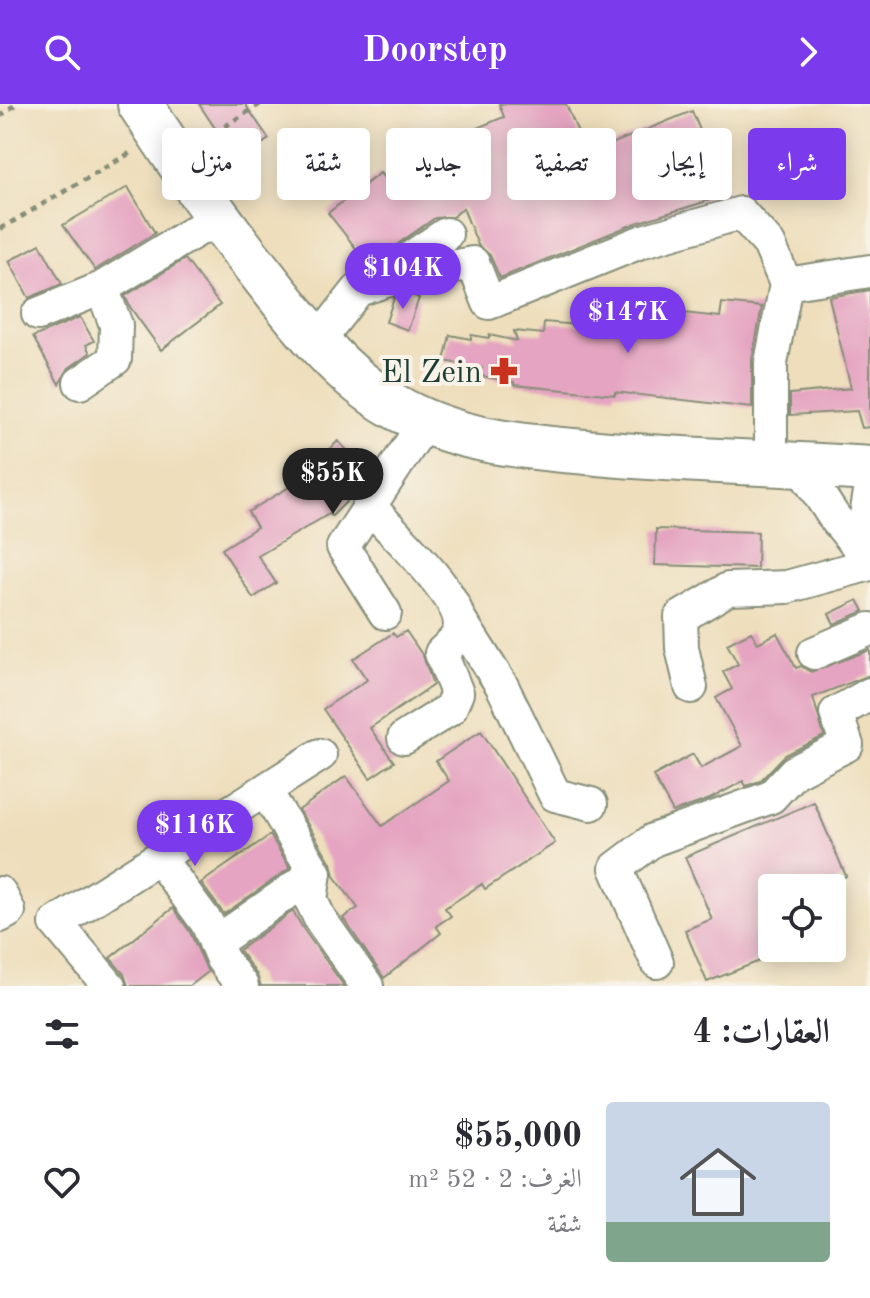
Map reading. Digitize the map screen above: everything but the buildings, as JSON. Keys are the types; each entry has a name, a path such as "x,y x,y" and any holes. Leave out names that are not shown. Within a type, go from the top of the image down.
{"highway":[{"path":"150,119 162,138"},
{"path":"203,200 318,341 360,383 425,422 505,444 709,463 870,469"}],"street":[{"path":"318,341 358,290 398,277 473,263 489,303 643,241 741,213 769,244 786,284 771,363 785,464 834,517 870,563 787,587 728,589 681,617 682,648 691,687"},
{"path":"38,314 102,288 217,218"},
{"path":"398,277 410,258 446,234"},
{"path":"786,284 870,271"},
{"path":"80,383 115,359 116,325 102,288"},
{"path":"385,613 343,547 425,422"},
{"path":"870,492 866,516 870,545"},
{"path":"371,507 439,583 502,686 555,795 591,804"},
{"path":"404,738 450,709 457,693 441,653 458,634 460,620"},
{"path":"814,653 870,629"},
{"path":"657,962 616,868 653,840 771,797 794,772 847,745 836,713 870,694"},
{"path":"109,986 56,923 320,755"},
{"path":"265,790 315,873 311,900 320,919 367,986"},
{"path":"159,858 207,923 222,959 242,986"},
{"path":"215,943 315,873"},
{"path":"0,893 9,911 0,916"}],"path":[{"path":"0,116 16,104"},
{"path":"222,128 260,104"},
{"path":"0,229 150,119"}],"place":[{"name":"El Zein","path":"504,371"}]}
